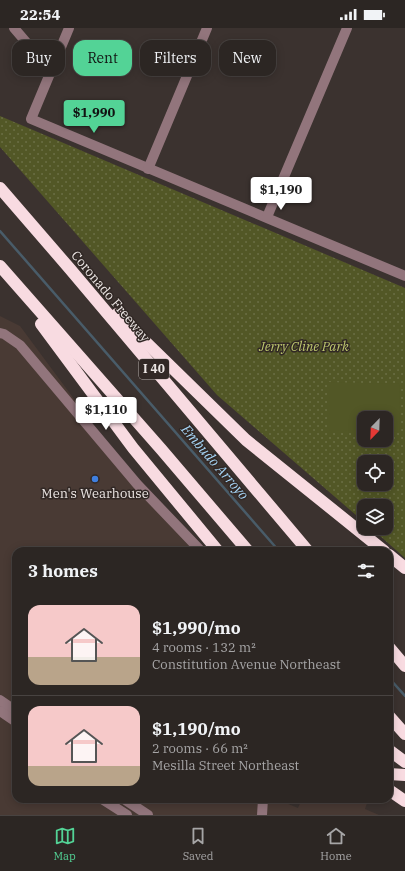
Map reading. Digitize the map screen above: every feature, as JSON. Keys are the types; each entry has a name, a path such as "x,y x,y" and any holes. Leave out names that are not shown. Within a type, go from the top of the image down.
{"highway":[{"name":"Coronado Freeway","path":"0,188 305,547"},
{"path":"0,267 133,448 215,547"},
{"path":"0,267 161,449 245,547"},
{"path":"70,269 246,440 379,547"},
{"path":"393,558 405,568"},
{"path":"393,652 405,666"},
{"path":"393,720 405,734"},
{"path":"393,753 405,762"},
{"path":"393,793 405,801"}],"street":[{"path":"14,28 24,40"},
{"path":"64,40 69,28"},
{"path":"148,169 207,28"},
{"path":"266,217 347,28"},
{"path":"48,76 31,119 405,276"},
{"path":"0,333 4,334 20,345 137,484 197,547"},
{"path":"0,700 12,708"},
{"path":"0,711 12,719"},
{"path":"108,803 127,815"},
{"path":"130,803 148,815"},
{"path":"262,815 263,803"}],"shaded area":[{"path":"0,316 20,326 137,484 193,547 12,547 12,803 286,803 298,808 300,803 367,803 365,809 379,815 0,815"}],"green space":[{"name":"Jerry Cline Park","path":"0,116 405,288 405,558 379,535 393,535 393,499 357,499 357,516 217,395 0,147"},
{"path":"328,382 400,384 399,432 393,432 393,411 357,411 357,431 328,431"}],"waterway":[{"name":"Embudo Arroyo","path":"0,231 276,547"},
{"name":"Embudo Arroyo","path":"393,682 405,696"}],"place":[{"name":"Men's Wearhouse","path":"95,479"}]}
